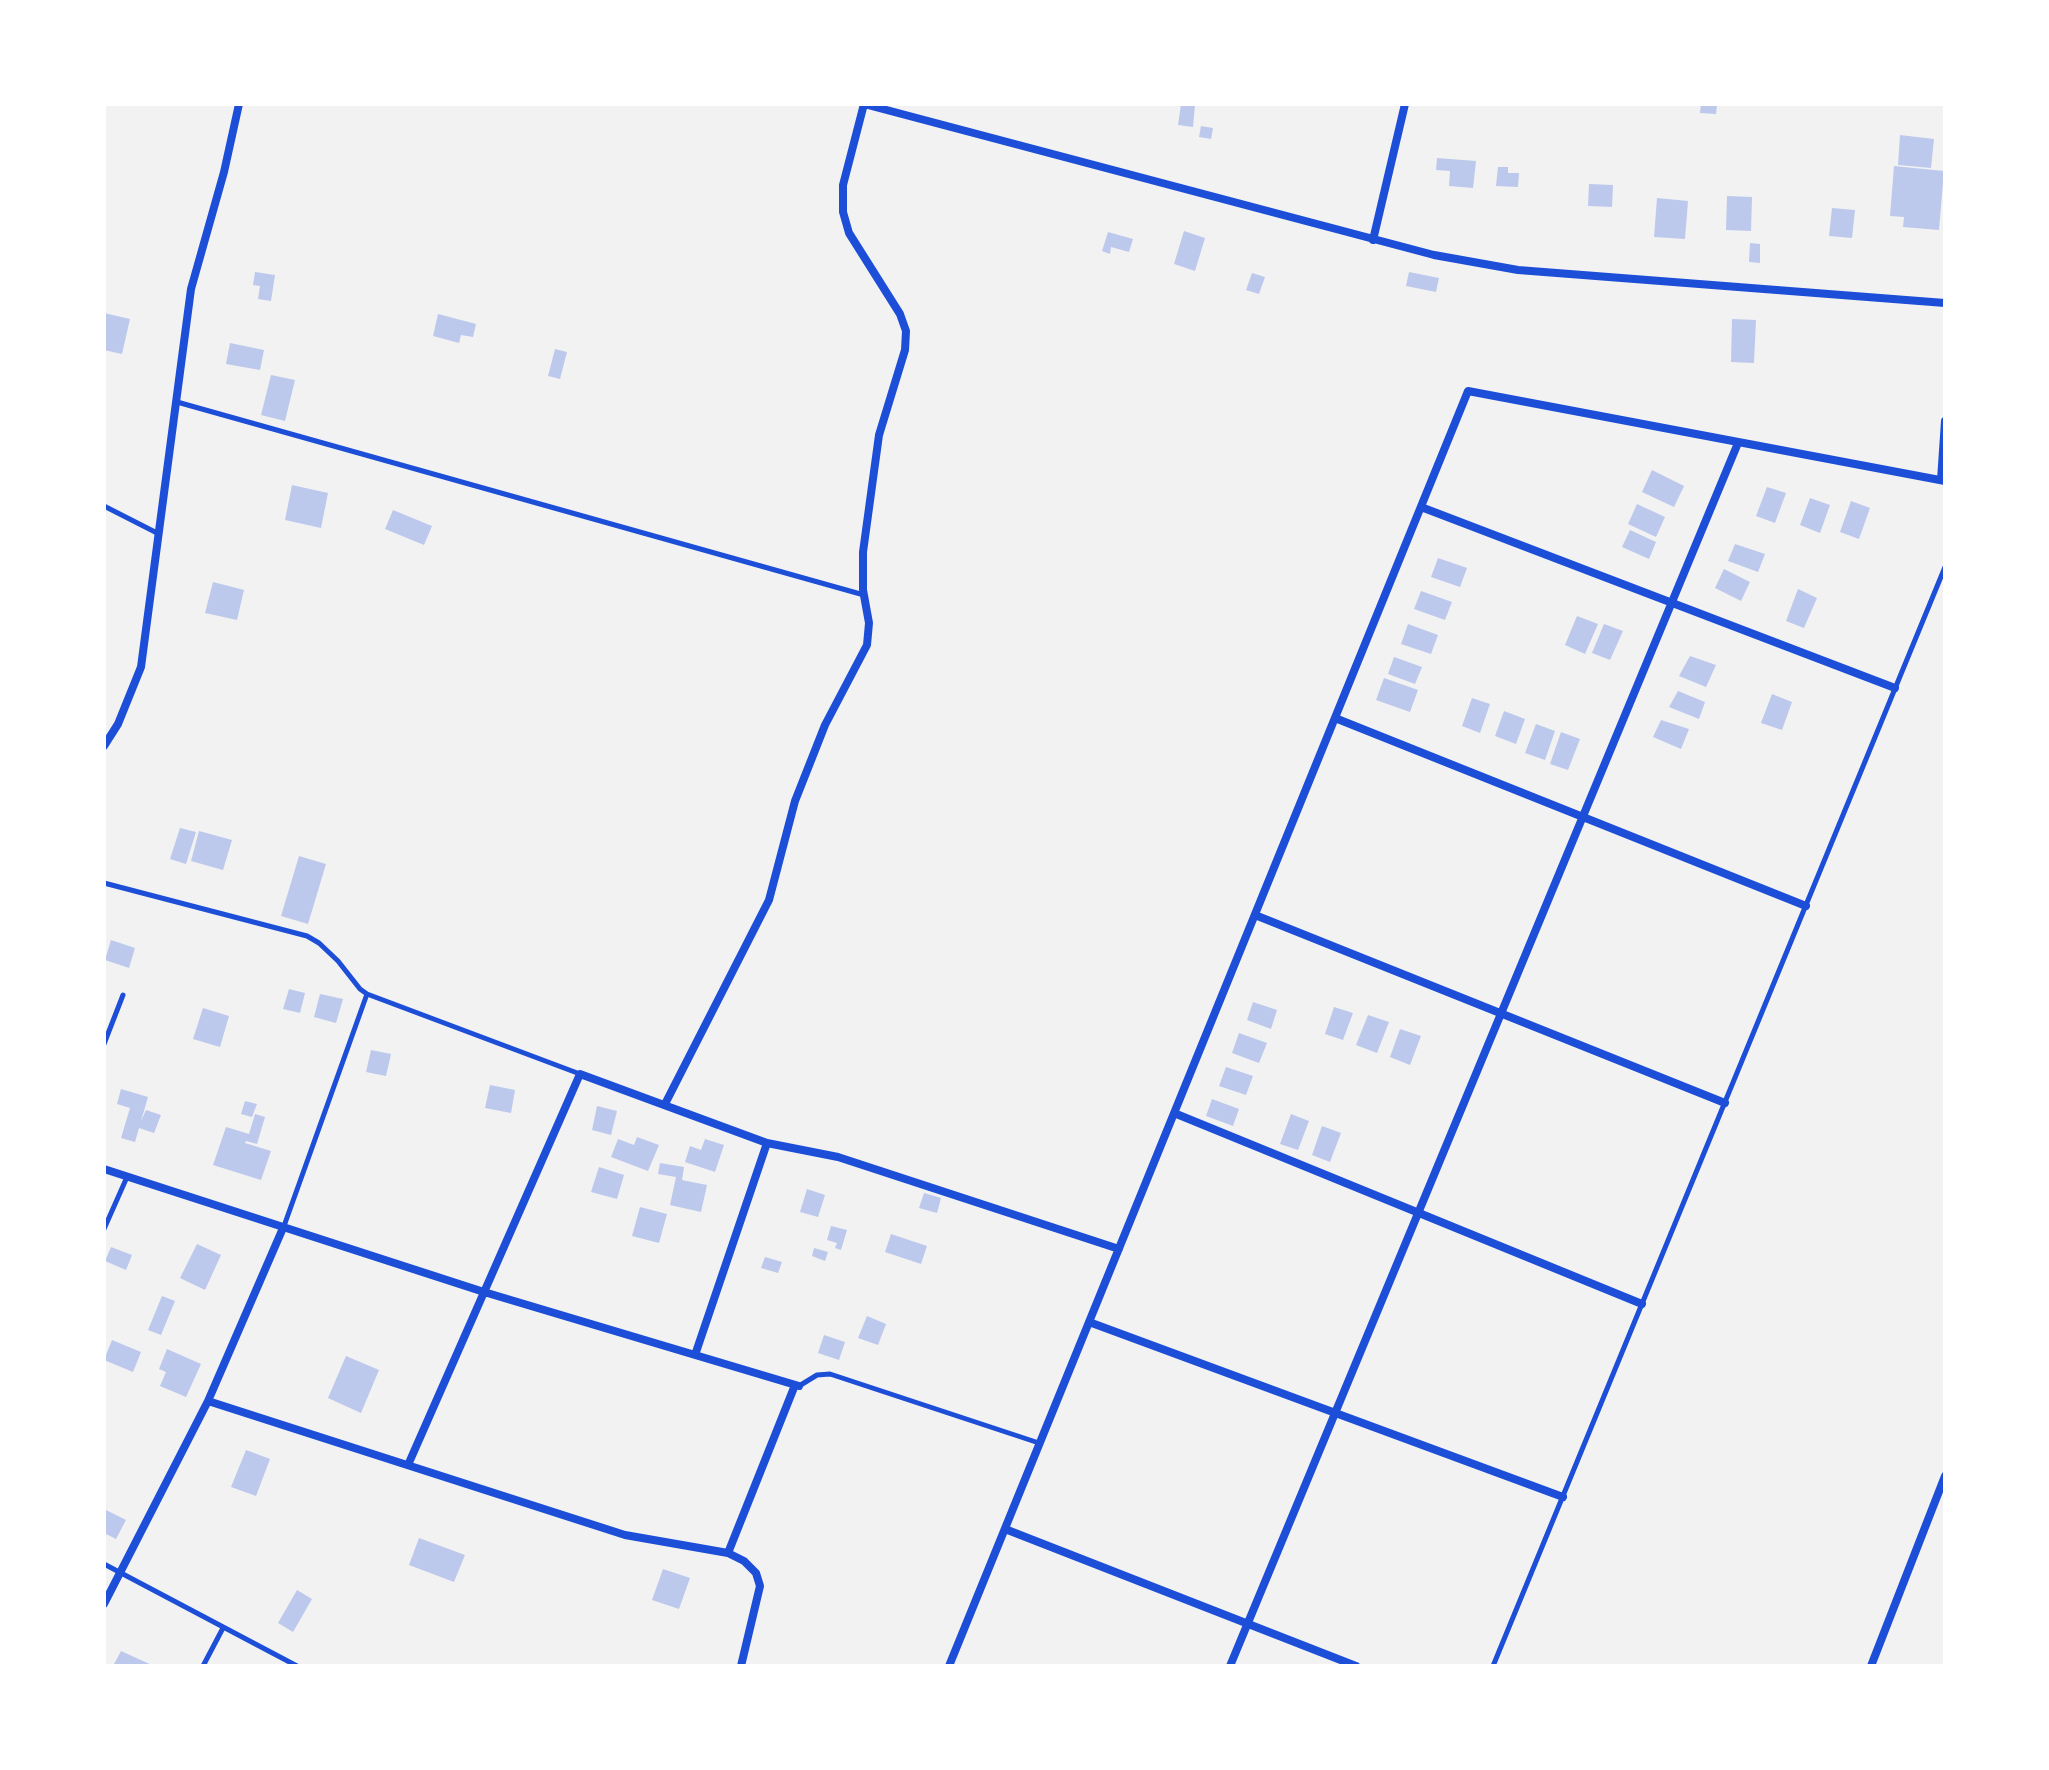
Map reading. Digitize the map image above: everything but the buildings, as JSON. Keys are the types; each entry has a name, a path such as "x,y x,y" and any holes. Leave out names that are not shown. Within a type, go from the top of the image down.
{"street":[{"path":"104,746 118,724 141,667 191,289 224,172 239,104"},
{"path":"665,1104 769,900 795,801 825,725 867,645 869,623 864,595 863,552 879,435 905,350 906,331 900,314 849,233 843,212 843,185 864,104 1434,255 1518,270 1945,303"},
{"path":"1373,240 1405,104"},
{"path":"949,1666 1468,391 1943,480 1945,421"},
{"path":"1230,1666 1738,443"},
{"path":"1421,507 1895,688"},
{"path":"1335,718 1806,906"},
{"path":"1255,915 1725,1103"},
{"path":"408,1465 580,1074 767,1143 838,1157 1119,1249"},
{"path":"1174,1113 1642,1304"},
{"path":"695,1355 767,1143"},
{"path":"104,1169 484,1292 797,1385 728,1553"},
{"path":"104,1604 208,1401 283,1228"},
{"path":"1089,1322 1563,1497"},
{"path":"208,1401 625,1535 728,1553 744,1561 756,1573 760,1586 741,1666"},
{"path":"1871,1666 1945,1476"},
{"path":"1005,1529 1356,1666"}],"lane":[{"path":"177,402 864,595"},
{"path":"104,506 159,534"},
{"path":"1493,1666 1945,567"},
{"path":"104,883 307,936 338,961 367,994 580,1074"},
{"path":"283,1228 367,994"},
{"path":"104,1044 123,995"},
{"path":"104,1229 127,1177"},
{"path":"797,1385 817,1375 830,1374 1040,1443"},
{"path":"104,1564 297,1666"},
{"path":"203,1666 223,1628"}]}
